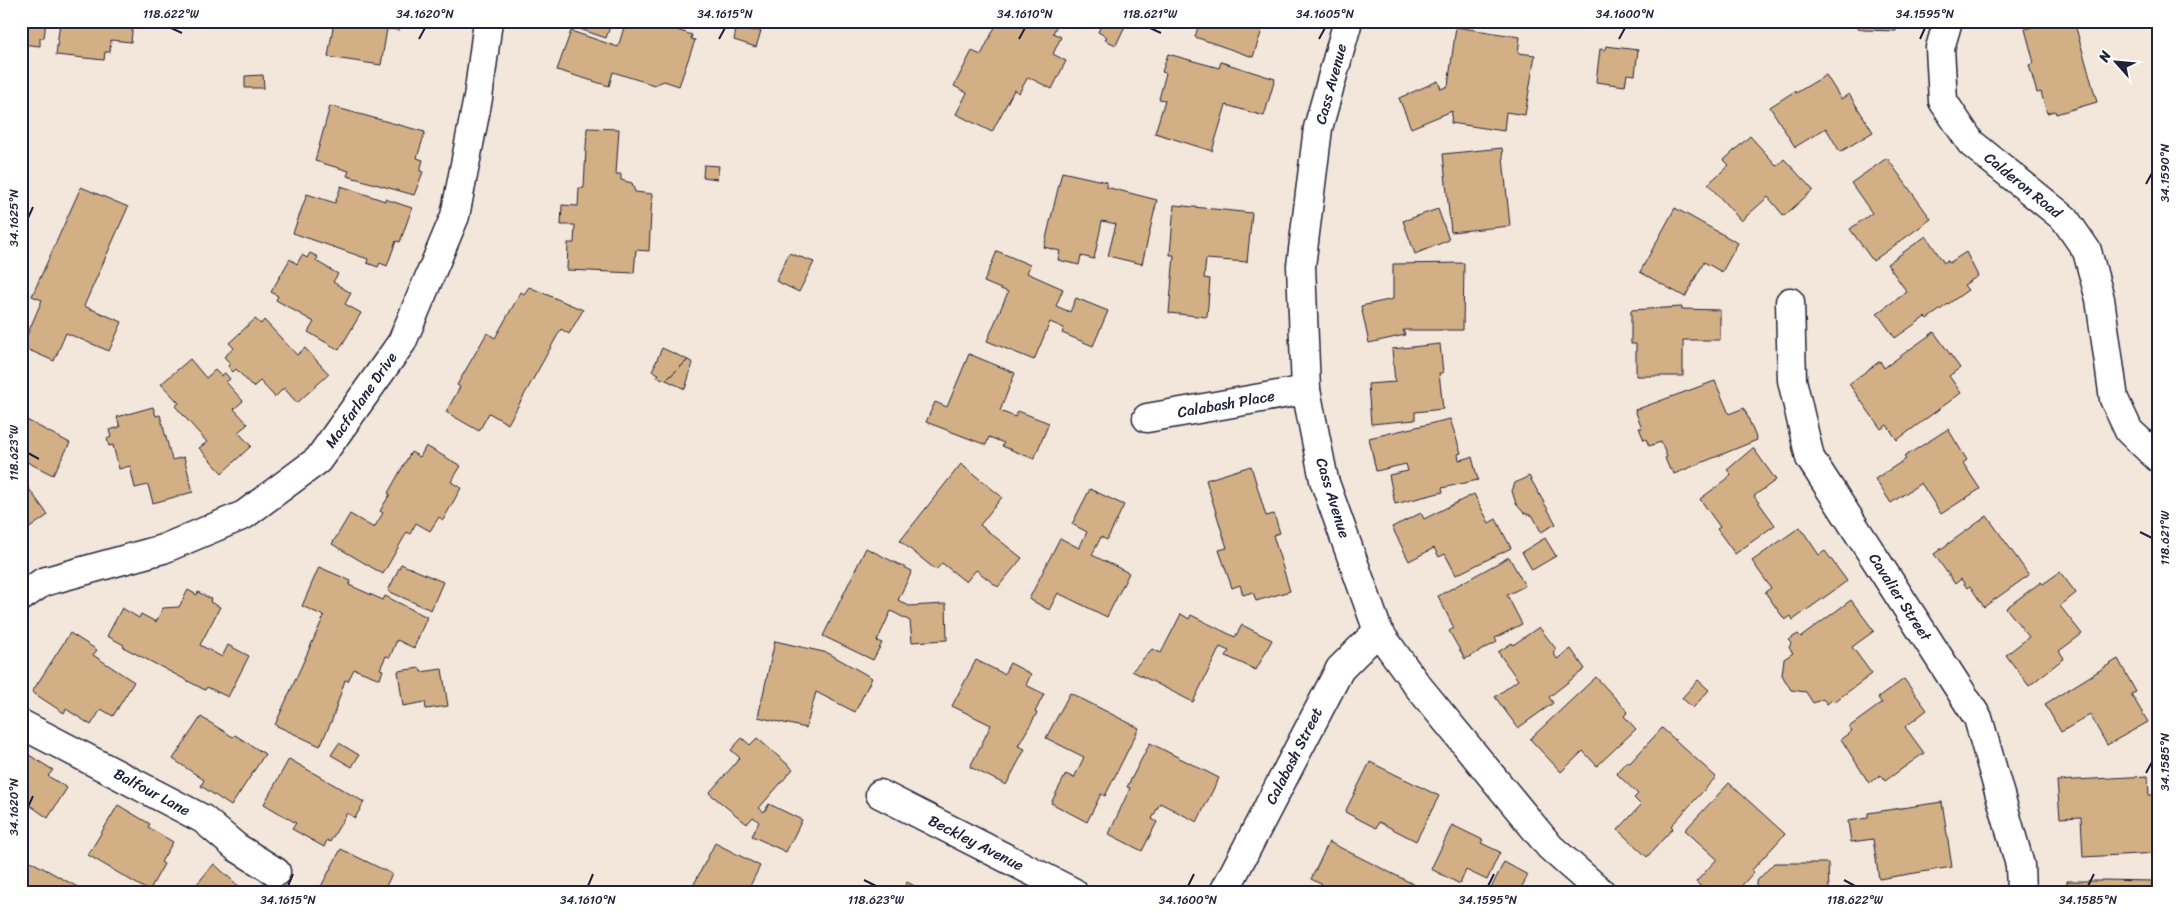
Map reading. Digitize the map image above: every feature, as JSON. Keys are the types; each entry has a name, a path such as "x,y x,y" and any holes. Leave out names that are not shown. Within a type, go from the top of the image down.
{"street":[{"name":"Macfarlane Drive","path":"21,598 43,582 163,549 244,515 318,460 402,342 455,216 478,98 488,21"},
{"name":"Cass Avenue","path":"1348,21 1318,128 1301,266 1306,390 1324,480 1378,630 1417,686 1550,847 1601,892"},
{"name":"Calderon Road","path":"1948,21 1940,48 1944,101 1971,143 2065,219 2087,251 2100,299 2114,399 2129,431 2158,458"},
{"name":"Cavalier Street","path":"1790,302 1792,380 1810,458 1978,718 2020,865 2021,892"},
{"name":"Calabash Place","path":"1146,418 1306,390"},
{"name":"Calabash Street","path":"1224,892 1340,669 1378,630"},
{"name":"Balfour Lane","path":"21,724 203,819 236,847 276,872"},
{"name":"Beckley Avenue","path":"880,794 1073,892"}],"building":[{"path":"21,21 46,21 44,38 40,38 40,46 21,44"},
{"path":"60,21 133,21 131,42 111,40 110,52 105,52 104,60 56,55"},
{"path":"334,21 400,21 399,30 387,29 381,65 328,57"},
{"path":"576,21 612,21 606,38 574,27"},
{"path":"626,21 650,21 692,35 691,39 695,40 679,86 664,81 654,85 613,72 609,86 557,70 571,31 618,47"},
{"path":"998,21 1059,21 1053,33 1061,37 1053,54 1066,61 1052,89 1028,77 1019,93 1014,90 992,132 956,114 967,93 954,86 972,51 981,55"},
{"path":"1103,21 1116,21 1125,26 1116,45 1105,40 1107,37 1098,32"},
{"path":"1200,21 1265,21 1253,57 1195,37"},
{"path":"1841,21 1896,21 1896,31 1863,30"},
{"path":"2054,21 2055,25 2074,21 2097,102 2056,114 2055,111 2047,113 2041,92 2037,93 2029,65 2034,63 2025,29"},
{"path":"1456,27 1520,37 1518,53 1535,55 1525,115 1506,112 1504,131 1451,123 1452,111 1411,128 1399,98 1438,81 1441,89 1448,86"},
{"path":"736,29 761,31 756,47 734,40"},
{"path":"1606,46 1638,50 1635,75 1627,74 1625,86 1596,82 1600,49 1605,50"},
{"path":"1168,54 1219,68 1221,62 1275,79 1264,116 1226,105 1212,151 1155,133 1165,100 1159,99 1166,73 1162,72"},
{"path":"263,75 264,88 245,88 245,76"},
{"path":"1826,75 1841,99 1849,94 1873,132 1840,152 1826,128 1795,147 1770,107"},
{"path":"330,106 425,132 417,158 423,160 420,171 423,172 414,195 347,176 349,171 315,161"},
{"path":"587,128 619,129 616,174 621,174 621,180 632,183 635,192 652,194 649,251 636,250 634,273 567,270 568,243 574,243 575,225 561,225 562,205 578,206 579,188 584,188"},
{"path":"1750,136 1777,166 1784,159 1813,190 1784,216 1768,197 1741,221 1708,184 1729,165 1724,160"},
{"path":"1502,148 1510,226 1451,232 1443,154"},
{"path":"1887,158 1931,219 1873,261 1850,229 1872,213 1851,183"},
{"path":"704,165 719,166 717,179 703,177"},
{"path":"1062,172 1107,182 1106,187 1157,200 1142,264 1108,256 1116,224 1102,221 1094,259 1081,256 1079,265 1058,260 1060,251 1044,247"},
{"path":"341,186 412,208 400,242 396,241 387,266 380,263 378,267 367,263 368,259 293,233 307,194 335,203"},
{"path":"81,187 128,207 84,306 122,322 109,351 66,333 54,361 22,347 42,300 32,296"},
{"path":"1174,205 1252,213 1247,262 1206,259 1204,278 1210,279 1207,317 1169,313 1174,255 1170,255"},
{"path":"1675,208 1738,243 1722,272 1704,262 1685,297 1640,272"},
{"path":"1438,209 1449,240 1415,254 1403,221"},
{"path":"1926,236 1944,263 1947,260 1949,263 1966,252 1978,276 1964,285 1968,290 1927,319 1925,317 1895,338 1877,313 1907,292 1887,264"},
{"path":"997,251 1030,265 1027,273 1063,289 1056,306 1070,312 1076,298 1108,311 1093,346 1062,333 1064,328 1050,322 1034,360 987,341 1008,292 984,282"},
{"path":"310,253 318,257 316,261 338,274 333,282 351,293 345,304 361,313 339,350 308,332 314,322 276,300 278,296 271,292 290,259 297,264 302,255 307,258"},
{"path":"789,253 814,262 799,292 776,281"},
{"path":"1464,263 1463,330 1403,330 1405,335 1369,343 1361,306 1393,299 1393,264"},
{"path":"529,287 583,310 569,334 561,329 508,424 489,413 479,431 446,412 460,387 457,385 487,333 495,338 521,292 524,294"},
{"path":"1682,307 1682,309 1720,310 1720,340 1683,340 1683,376 1636,376 1636,344 1631,344 1631,310"},
{"path":"255,319 261,324 264,320 297,355 305,348 329,374 297,403 284,388 275,397 260,381 253,387 236,369 233,372 228,366 230,363 224,357 234,348 229,343"},
{"path":"1934,332 1960,368 1949,376 1961,393 1897,440 1887,425 1881,429 1849,384 1880,361 1884,368"},
{"path":"1440,344 1443,373 1439,373 1443,409 1415,412 1415,420 1371,424 1368,384 1395,382 1392,349"},
{"path":"662,348 688,360 666,380 657,377 659,374 652,371"},
{"path":"969,354 1015,373 1000,411 1015,417 1018,411 1049,423 1034,459 1002,446 1004,443 989,437 986,445 926,422 935,402 947,407"},
{"path":"190,359 206,378 215,370 221,376 225,373 230,379 226,382 243,401 234,409 248,424 238,432 251,446 222,473 199,448 207,442 175,406 179,403 161,384"},
{"path":"688,360 693,363 685,389 666,380"},
{"path":"1715,381 1729,414 1744,408 1757,440 1674,474 1672,469 1670,470 1665,458 1667,457 1661,442 1649,446 1646,439 1644,440 1639,428 1642,428 1635,410"},
{"path":"153,407 156,416 160,415 172,460 184,457 193,492 153,503 148,485 135,488 130,466 119,469 113,445 109,446 107,439 111,437 109,430 120,427 117,417"},
{"path":"21,417 70,443 53,475 21,459"},
{"path":"1450,419 1461,453 1458,454 1459,460 1472,457 1478,480 1442,488 1443,492 1395,504 1389,475 1408,471 1406,464 1376,471 1369,438"},
{"path":"1948,429 1967,460 1963,463 1980,489 1941,514 1921,483 1891,503 1875,479 1906,459 1904,457"},
{"path":"426,446 461,466 451,482 461,488 443,520 439,517 430,531 416,523 410,534 407,532 383,574 332,544 350,514 374,528 383,513 380,511 390,494 388,493 411,452 420,457"},
{"path":"1753,448 1776,480 1754,496 1775,525 1735,554 1717,529 1720,527 1700,499 1727,479 1731,474 1727,470"},
{"path":"961,464 1002,497 980,525 1022,558 998,587 976,570 966,582 942,563 936,570 900,541"},
{"path":"1251,466 1266,516 1274,514 1280,533 1273,535 1290,591 1256,601 1253,592 1243,595 1240,585 1232,588 1219,550 1227,548 1206,480"},
{"path":"1529,476 1556,524 1541,532 1533,516 1524,513 1516,504 1512,491 1515,483"},
{"path":"24,482 48,515 21,534 21,484"},
{"path":"1090,489 1124,505 1107,540 1101,537 1092,555 1129,573 1107,617 1058,593 1049,610 1029,599 1060,538 1079,548 1087,532 1072,524"},
{"path":"1474,494 1489,523 1496,519 1511,548 1456,575 1445,554 1439,557 1434,548 1409,561 1392,527 1421,513 1424,519"},
{"path":"1987,516 2029,575 1984,607 1970,586 1967,588 1961,579 1955,584 1934,554"},
{"path":"1800,527 1819,555 1825,551 1847,581 1793,620 1791,616 1785,620 1765,592 1771,588 1752,561"},
{"path":"1545,538 1556,556 1532,570 1522,552"},
{"path":"866,548 912,571 898,600 909,606 946,604 947,640 912,642 910,621 891,611 877,641 882,643 873,660 823,636"},
{"path":"1509,557 1525,586 1507,595 1522,624 1495,638 1497,642 1465,659 1449,631 1454,628 1438,596"},
{"path":"401,564 443,582 431,610 388,591"},
{"path":"319,567 351,581 349,585 383,600 385,596 427,617 414,648 397,640 390,657 386,656 380,669 383,670 380,679 354,669 348,681 345,680 332,720 320,746 275,725 324,616 302,606"},
{"path":"2060,572 2076,593 2060,606 2082,634 2059,651 2064,658 2029,686 2006,655 2029,637 2006,608 2041,582 2043,584"},
{"path":"188,590 197,595 198,592 211,599 210,602 220,607 200,645 222,657 228,645 249,656 228,697 207,687 205,690 123,647 124,645 107,636 122,608 139,618 141,614 156,622 163,608 179,607"},
{"path":"1851,600 1874,631 1852,647 1872,674 1834,702 1832,700 1827,704 1823,699 1813,703 1806,692 1791,690 1782,675 1784,659 1793,653 1789,648 1791,643 1788,640 1798,634 1801,637"},
{"path":"1181,614 1189,619 1191,615 1235,637 1242,625 1272,640 1256,670 1226,656 1229,651 1220,647 1193,702 1132,671 1152,649 1161,653"},
{"path":"1539,627 1556,649 1553,652 1557,659 1571,649 1585,669 1549,697 1553,703 1518,728 1495,697 1518,680 1498,652 1512,643 1513,645"},
{"path":"70,633 97,650 93,655 134,682 113,716 101,709 91,725 66,709 64,713 32,692"},
{"path":"775,641 828,653 872,678 855,712 816,692 806,728 758,717"},
{"path":"2118,659 2136,692 2131,694 2148,722 2107,745 2090,715 2061,732 2045,704"},
{"path":"976,660 1004,674 1010,663 1031,674 1026,685 1044,694 1035,712 1037,713 1018,746 1025,749 1006,785 970,767 991,725 952,706"},
{"path":"420,668 421,672 442,669 448,706 426,709 425,702 403,706 398,671"},
{"path":"1596,677 1628,712 1624,716 1636,729 1597,766 1583,751 1561,772 1530,739"},
{"path":"1904,679 1927,710 1905,727 1924,753 1885,781 1881,775 1869,783 1841,739 1852,731 1849,727 1882,703 1878,698"},
{"path":"1698,680 1709,690 1693,708 1682,698"},
{"path":"1070,693 1139,728 1105,796 1101,794 1087,822 1051,803 1066,774 1074,778 1084,757 1046,738"},
{"path":"201,717 265,754 231,806 201,786 204,780 173,759"},
{"path":"1662,728 1716,777 1671,826 1673,828 1647,857 1618,830 1641,805 1634,798 1638,794 1616,773 1627,761 1630,763"},
{"path":"742,738 750,745 757,738 793,769 759,808 764,812 769,804 802,820 786,852 752,836 759,822 753,817 747,824 709,793 740,758 731,750"},
{"path":"339,743 359,755 352,767 331,755"},
{"path":"1150,743 1219,778 1197,822 1160,803 1152,819 1157,822 1142,851 1109,834 1130,788 1127,787"},
{"path":"21,750 53,770 48,776 67,788 48,818 31,806 21,820"},
{"path":"289,759 364,802 355,818 347,813 330,842 327,840 324,847 292,829 296,823 264,804"},
{"path":"1370,762 1439,796 1416,841 1379,822 1376,828 1345,812"},
{"path":"2148,776 2149,795 2158,795 2158,853 2083,857 2081,817 2060,818 2057,781"},
{"path":"1729,783 1785,834 1752,870 1754,872 1736,892 1707,892 1696,882 1717,859 1685,830"},
{"path":"1942,802 1952,867 1879,879 1873,839 1851,842 1848,821 1868,818 1868,813"},
{"path":"118,805 150,824 148,827 173,842 161,862 164,864 149,891 88,855"},
{"path":"1452,825 1483,840 1481,843 1500,852 1487,880 1466,870 1460,884 1431,869"},
{"path":"1329,842 1425,890 1424,892 1336,892 1311,879"},
{"path":"715,843 760,866 747,892 690,892"},
{"path":"341,849 392,874 383,892 318,892"},
{"path":"21,856 83,890 82,892 21,892"},
{"path":"1504,862 1528,875 1519,892 1489,892"},
{"path":"1774,863 1828,863 1829,892 1756,892 1756,882"},
{"path":"214,864 242,889 241,892 190,892"},
{"path":"2067,881 2152,881 2151,892 2067,892"},
{"path":"907,882 926,892 903,892"}]}
